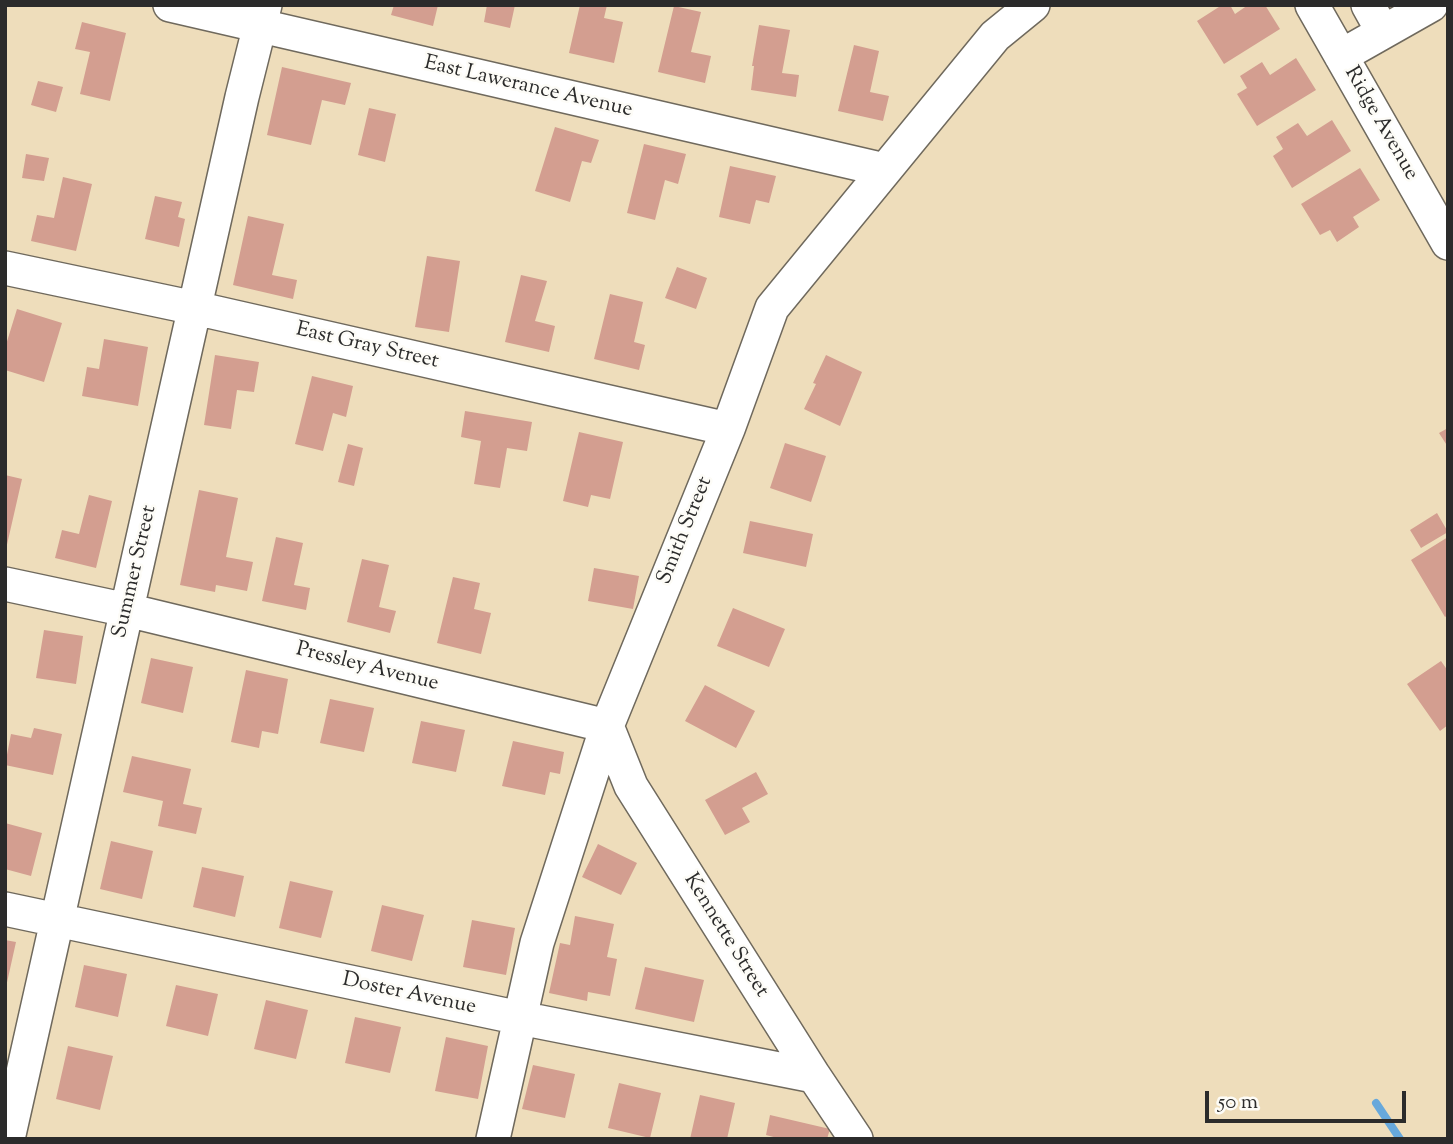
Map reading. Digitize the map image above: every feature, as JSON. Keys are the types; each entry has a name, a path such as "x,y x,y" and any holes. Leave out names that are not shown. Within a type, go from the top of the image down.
{"street":[{"name":"East Lawerance Avenue","path":"170,5 263,16 885,170"},
{"name":"Smith Street","path":"493,1139 537,943 607,726 728,429 772,308 995,36 1034,5"},
{"name":"Ridge Avenue","path":"1311,5 1448,243"},
{"path":"1340,56 1376,19 1431,5"},
{"name":"Summer Street","path":"8,1139 263,16"},
{"name":"East Gray Street","path":"5,268 195,308 728,429"},
{"name":"Pressley Avenue","path":"5,584 127,610 607,726"},
{"name":"Kennette Street","path":"607,726 631,786 856,1139"},
{"name":"Doster Avenue","path":"5,909 520,1018 814,1076"}],"building":[{"path":"394,5 438,5 433,26 391,15"},
{"path":"487,5 515,5 510,28 484,22"},
{"path":"580,5 607,5 604,18 623,22 614,63 569,53"},
{"path":"1222,5 1230,5 1235,14 1248,5 1265,5 1280,29 1224,64 1197,21"},
{"path":"674,6 701,12 691,52 711,56 705,83 658,72"},
{"path":"82,22 126,33 110,101 80,94 90,52 75,49"},
{"path":"759,25 790,30 782,73 799,75 796,97 751,90"},
{"path":"854,45 879,51 870,92 889,96 883,121 838,111"},
{"path":"1296,58 1316,90 1257,126 1237,94 1247,88 1240,76 1262,62 1270,75"},
{"path":"282,67 351,83 345,105 322,100 311,145 267,135"},
{"path":"38,81 63,87 56,112 31,105"},
{"path":"369,108 396,114 385,162 358,155"},
{"path":"1332,120 1351,151 1292,188 1273,156 1283,149 1276,137 1298,123 1307,136"},
{"path":"555,127 599,140 591,163 582,161 570,202 535,191"},
{"path":"644,144 686,154 678,184 665,180 655,220 627,213"},
{"path":"26,154 49,158 44,181 22,178"},
{"path":"730,166 776,176 769,203 756,200 750,224 719,217"},
{"path":"1360,168 1380,200 1353,217 1359,227 1337,242 1330,230 1320,235 1301,204"},
{"path":"63,177 92,184 76,251 31,241 37,215 54,218"},
{"path":"155,196 182,202 178,217 185,219 179,247 145,239"},
{"path":"248,216 284,224 272,275 297,280 293,299 233,285"},
{"path":"427,256 460,261 449,332 415,327"},
{"path":"677,267 707,278 696,309 665,298"},
{"path":"521,275 547,281 535,321 555,326 549,352 505,342"},
{"path":"610,294 643,302 634,342 645,345 639,370 594,359"},
{"path":"17,309 62,323 44,382 5,370 5,348"},
{"path":"104,339 148,347 138,406 82,396 87,367 99,369"},
{"path":"215,355 259,362 254,392 237,390 231,429 204,425"},
{"path":"826,355 862,372 840,426 804,409"},
{"path":"312,376 353,386 346,417 333,413 323,451 295,444"},
{"path":"465,411 532,422 527,451 507,448 500,488 474,484 481,441 461,437"},
{"path":"1448,428 1448,447 1439,433"},
{"path":"579,432 623,442 610,499 591,495 588,507 563,501"},
{"path":"785,443 826,456 811,502 770,488"},
{"path":"348,444 363,448 354,486 338,482"},
{"path":"5,475 22,479 6,549 5,549"},
{"path":"199,490 238,498 226,557 253,562 247,591 216,585 215,592 180,585"},
{"path":"89,495 112,501 96,568 55,558 62,530 79,534"},
{"path":"1437,513 1448,532 1421,548 1410,530"},
{"path":"750,521 813,534 806,567 743,553"},
{"path":"276,537 303,543 294,585 310,588 306,610 262,601"},
{"path":"1448,537 1448,615 1445,617 1411,560"},
{"path":"362,559 389,565 379,607 396,611 390,633 347,622"},
{"path":"594,568 639,576 633,609 588,601"},
{"path":"453,577 480,583 474,609 491,613 481,654 437,643"},
{"path":"733,608 785,629 769,667 717,646"},
{"path":"44,630 83,636 76,684 36,678"},
{"path":"151,658 193,667 183,713 141,703"},
{"path":"1441,661 1448,671 1448,725 1440,731 1407,684"},
{"path":"246,670 288,679 278,734 262,731 259,748 231,742"},
{"path":"705,685 755,711 736,748 685,721"},
{"path":"330,699 374,708 364,752 320,743"},
{"path":"421,721 465,730 456,772 412,763"},
{"path":"34,728 62,734 53,775 5,765 11,734 31,738"},
{"path":"513,741 564,752 560,774 550,772 545,795 502,786"},
{"path":"132,756 191,769 183,804 202,808 196,834 158,826 163,801 123,792"},
{"path":"756,772 768,794 742,808 750,822 725,835 705,800"},
{"path":"5,823 42,833 31,876 5,869"},
{"path":"111,841 153,851 142,899 100,889"},
{"path":"598,844 637,863 621,895 582,877"},
{"path":"202,867 244,876 235,917 193,907"},
{"path":"290,881 333,891 321,938 279,928"},
{"path":"382,905 424,915 412,961 371,951"},
{"path":"575,916 614,924 607,957 617,959 610,996 588,992 587,1001 549,993 560,943 570,945"},
{"path":"472,920 515,928 506,975 463,967"},
{"path":"5,940 16,942 6,987 5,986"},
{"path":"84,965 127,974 118,1017 75,1007"},
{"path":"645,967 704,980 694,1022 635,1009"},
{"path":"176,985 218,994 208,1036 166,1026"},
{"path":"266,1000 308,1010 296,1059 254,1049"},
{"path":"355,1017 401,1027 390,1073 345,1063"},
{"path":"446,1037 488,1046 478,1099 435,1091"},
{"path":"68,1046 113,1056 100,1110 56,1099"},
{"path":"533,1065 575,1074 565,1118 522,1109"},
{"path":"619,1083 661,1093 650,1138 608,1128"},
{"path":"700,1095 735,1103 727,1139 690,1139"},
{"path":"770,1115 830,1129 827,1139 781,1139 766,1135"}],"waterway":[{"path":"1376,1103 1400,1139"}]}
